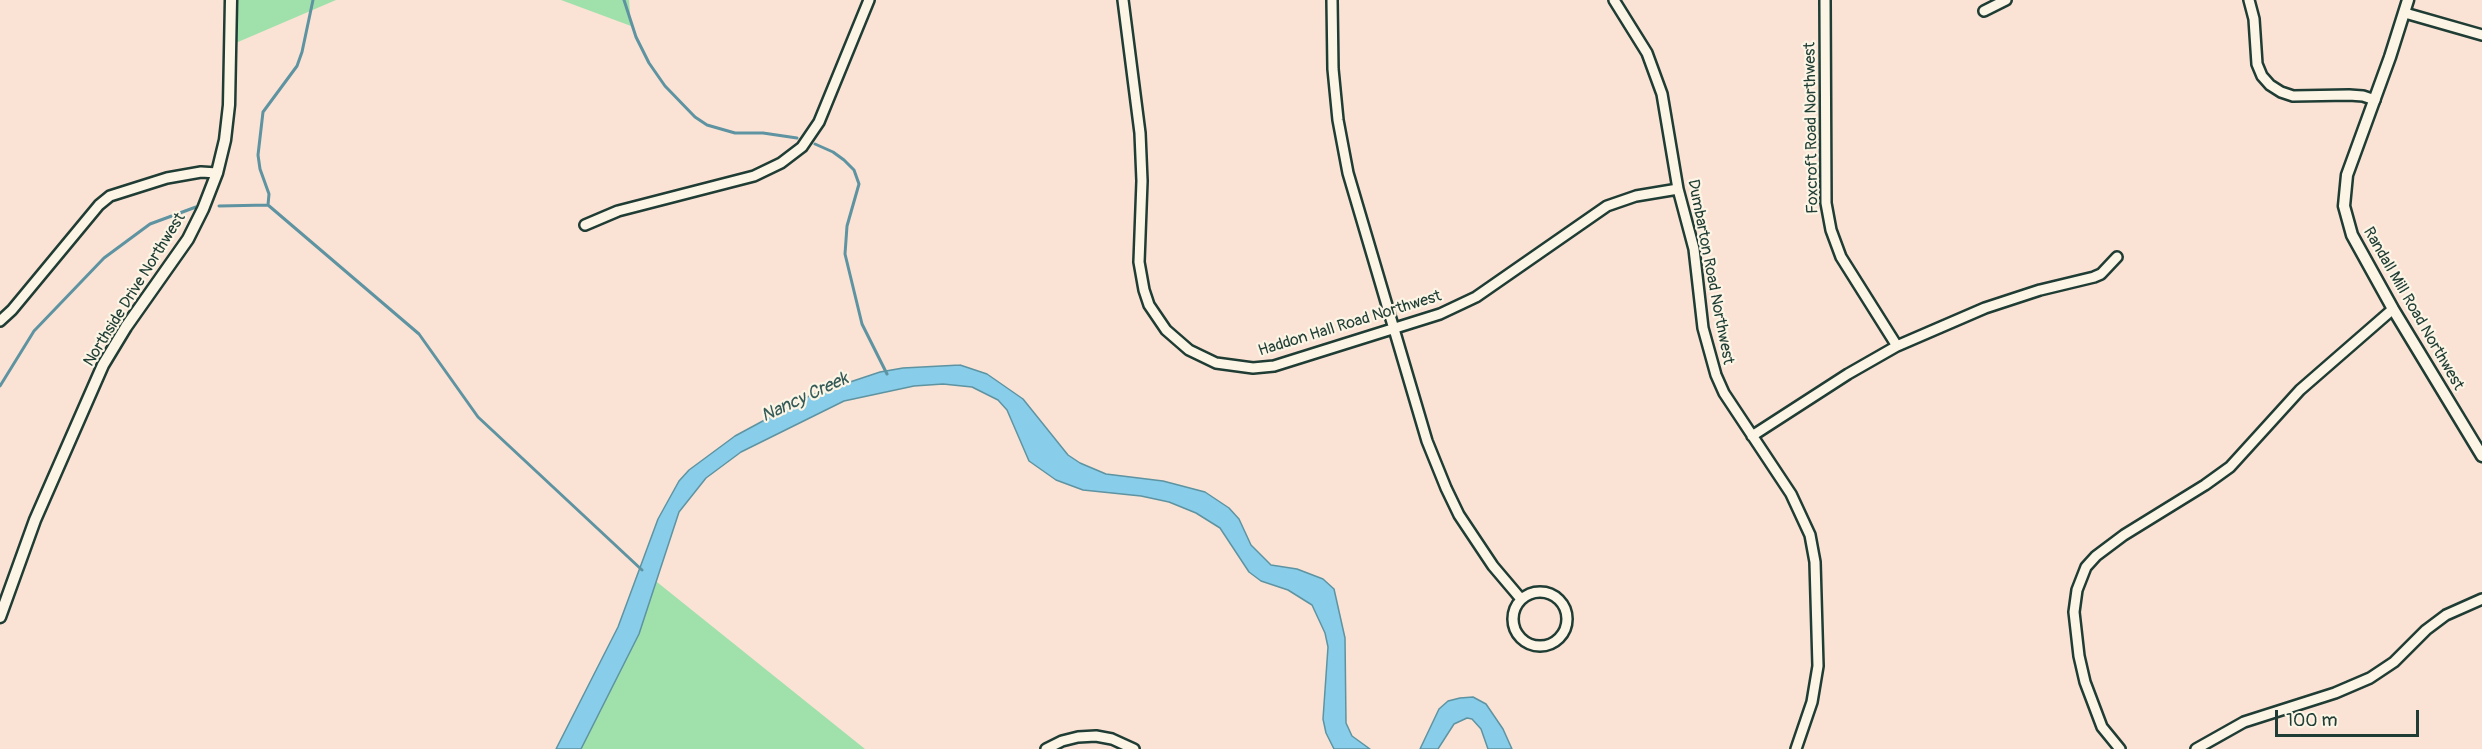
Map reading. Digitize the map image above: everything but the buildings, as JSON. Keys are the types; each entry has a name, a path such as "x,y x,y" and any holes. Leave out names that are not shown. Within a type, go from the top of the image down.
{"street":[{"name":"Northside Drive Northwest","path":"0,617 35,520 102,366 126,327 188,239 217,173 225,140 229,105 231,0"},
{"path":"585,225 618,211 754,176 781,163 802,147 819,122 869,0"},
{"name":"Haddon Hall Road Northwest","path":"1123,0 1140,133 1141,276 1149,305 1166,330 1202,358 1232,367 1274,366 1440,314 1476,297 1607,206 1636,196 1678,189"},
{"path":"1332,0 1333,69 1338,120 1354,196 1427,441 1446,488 1477,543 1521,599"},
{"name":"Dumbarton Road Northwest","path":"1614,0 1636,34 1655,74 1666,113 1678,189 1694,249 1703,328 1709,356 1724,393 1800,509 1810,535 1815,562 1818,666 1812,702 1796,749"},
{"name":"Foxcroft Road Northwest","path":"1825,0 1826,203 1831,230 1841,257 1897,346"},
{"path":"1984,11 2006,0"},
{"path":"2249,0 2254,20 2257,64 2262,76 2270,85 2293,96 2349,95 2375,100"},
{"name":"Randall Mill Road Northwest","path":"2408,0 2347,175 2344,206 2352,236 2393,309 2482,456"},
{"path":"2405,13 2482,35"},
{"path":"0,321 12,310 99,205 110,195 167,178 201,171 217,173"},
{"path":"1752,436 1848,374 1897,346 1985,308 2040,290 2094,278 2117,257"},
{"path":"2120,749 2102,727 2085,682 2079,656 2074,612 2076,590 2086,567 2096,556 2124,535 2230,467 2300,390 2393,309"},
{"path":"1537,592 1545,592 1560,600 1567,616 1564,632 1558,639 1541,646 1524,640 1517,634 1513,616 1521,599 1537,592"},
{"path":"2196,749 2244,722 2335,693 2370,678 2394,662 2426,630 2446,615 2482,599"},
{"path":"1047,749 1070,739 1096,736 1112,739 1134,749"}],"green space":[{"path":"230,0 336,0 231,45"},
{"path":"561,0 629,0 631,26"},
{"path":"642,570 865,749 579,749"}],"water":[{"path":"960,365 987,374 1023,399 1068,455 1080,463 1106,474 1163,481 1205,492 1229,508 1239,519 1251,545 1271,565 1297,569 1323,579 1334,589 1345,638 1346,723 1352,736 1370,749 1334,749 1326,733 1323,719 1328,647 1325,633 1312,605 1288,590 1261,581 1249,572 1220,528 1196,513 1169,502 1141,496 1083,490 1056,480 1029,461 1007,410 998,400 972,387 943,384 914,386 844,401 741,452 706,478 679,512 639,634 581,749 556,749 618,627 658,519 679,481 689,470 735,436 811,395 880,372 903,368"},
{"path":"1473,697 1486,704 1503,729 1512,749 1488,749 1481,729 1472,719 1467,718 1454,724 1438,749 1420,749 1439,709 1448,701"}],"waterway":[{"path":"268,205 269,194 260,169 258,155 263,112 297,66 313,0"},
{"path":"624,0 636,37 649,63 665,86 695,117 707,125 735,133 763,133 797,138"},
{"path":"815,144 844,160 854,170 859,184 847,226 845,254 862,324 887,374"},
{"path":"219,206 268,205 419,334 478,417 642,570"},
{"path":"0,386 34,331 104,258 150,224 196,207"}],"water label":[{"name":"Nancy Creek","path":"805,398"}]}
